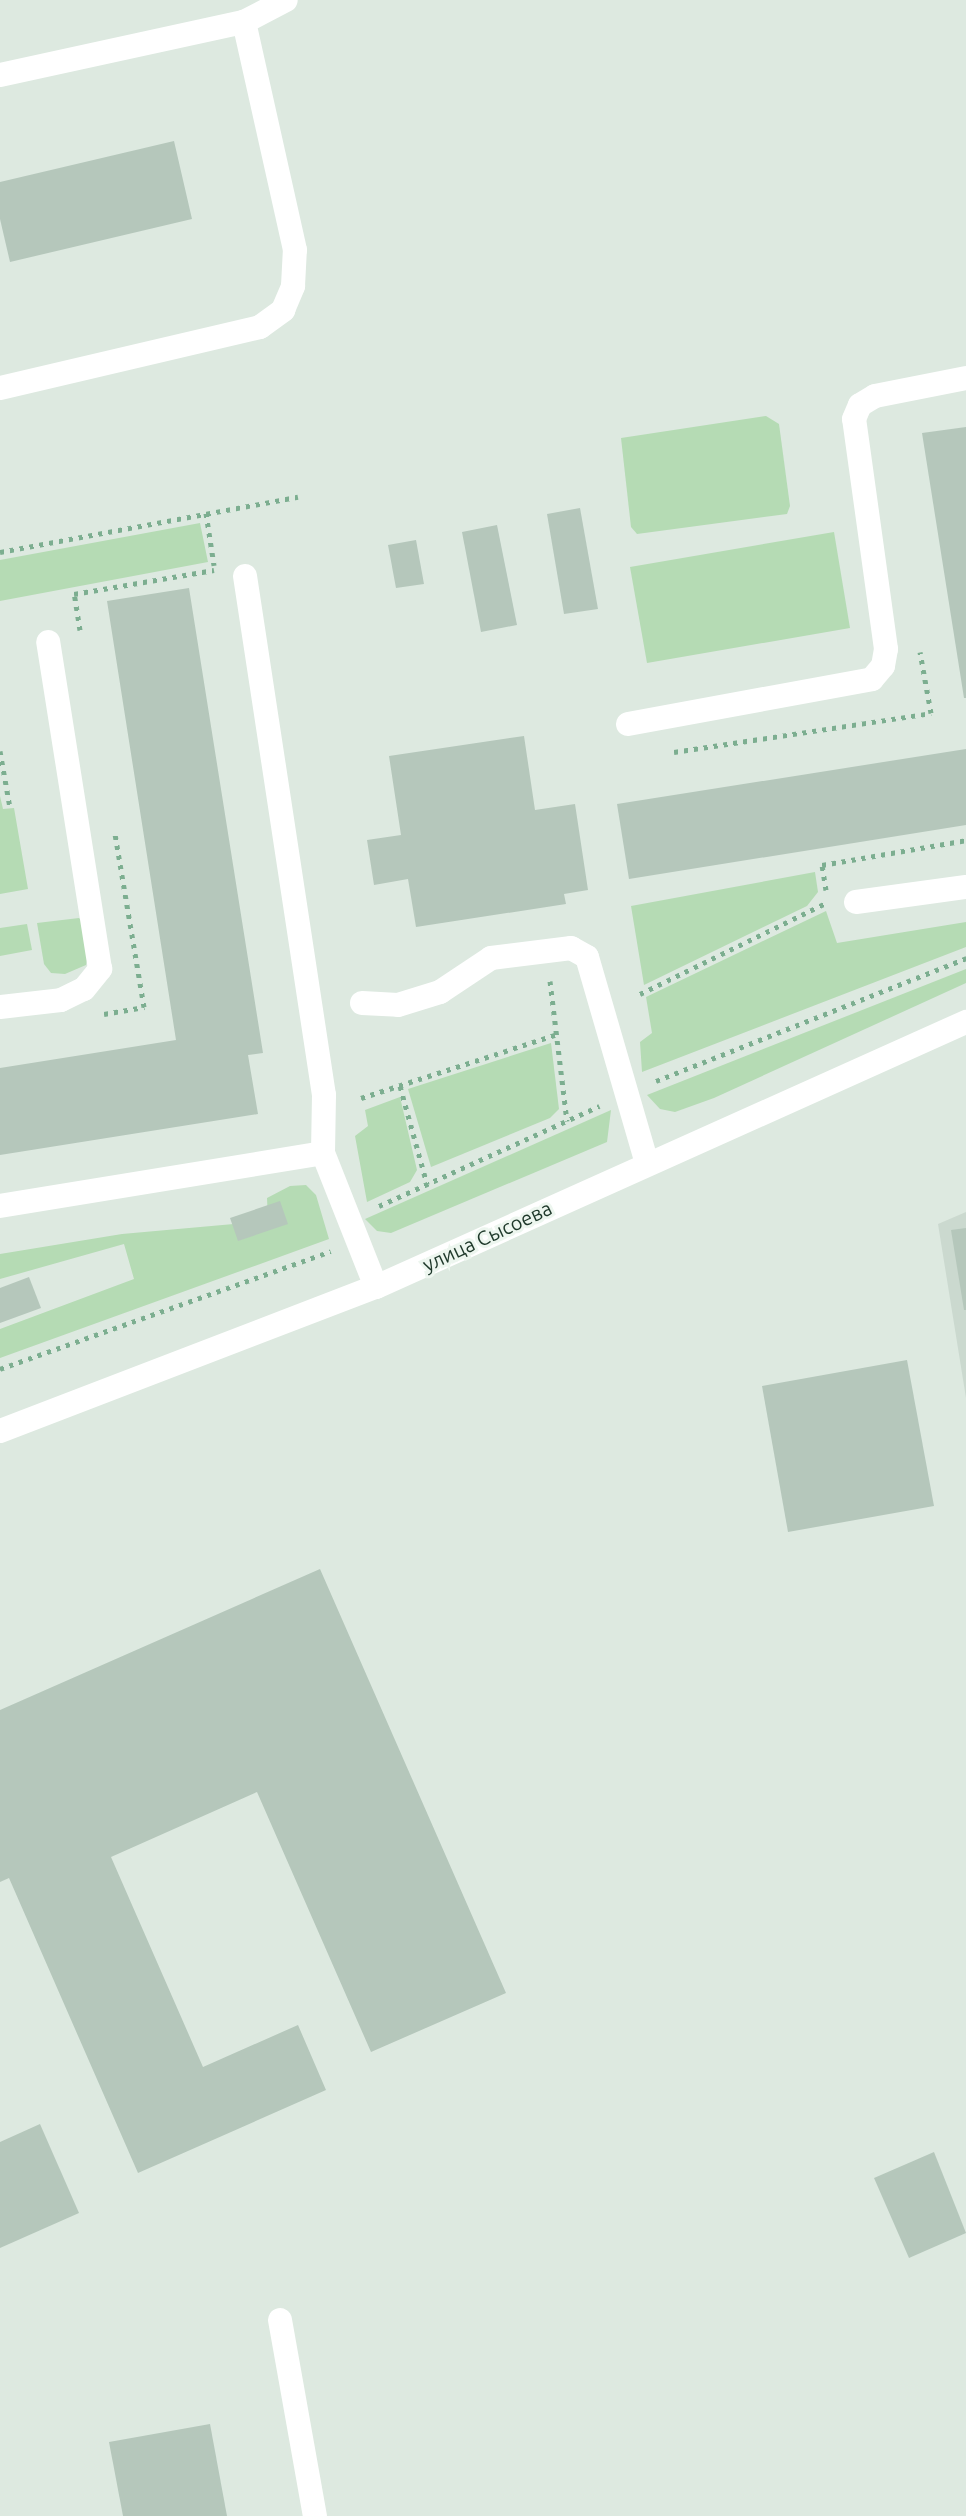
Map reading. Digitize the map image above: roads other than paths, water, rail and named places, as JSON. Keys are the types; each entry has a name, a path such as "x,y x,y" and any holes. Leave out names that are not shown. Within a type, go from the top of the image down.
{"street":[{"path":"0,75 244,22 286,0"},
{"path":"0,388 260,327 283,310 293,286 295,250 244,22"},
{"path":"628,724 872,679 883,666 886,649 854,419 860,405 875,396 966,378"},
{"path":"235,576 324,1095 323,1153 355,1242 376,1287"},
{"path":"0,1007 61,1000 84,989 100,969 48,642"},
{"path":"856,902 966,887"},
{"path":"362,1003 398,1005 440,992 491,958 571,948 587,957 647,1163"},
{"name":"улица Сысоева","path":"0,1431 376,1287 966,1022"},
{"path":"0,1206 323,1153"},
{"path":"280,2320 315,2516"}]}
